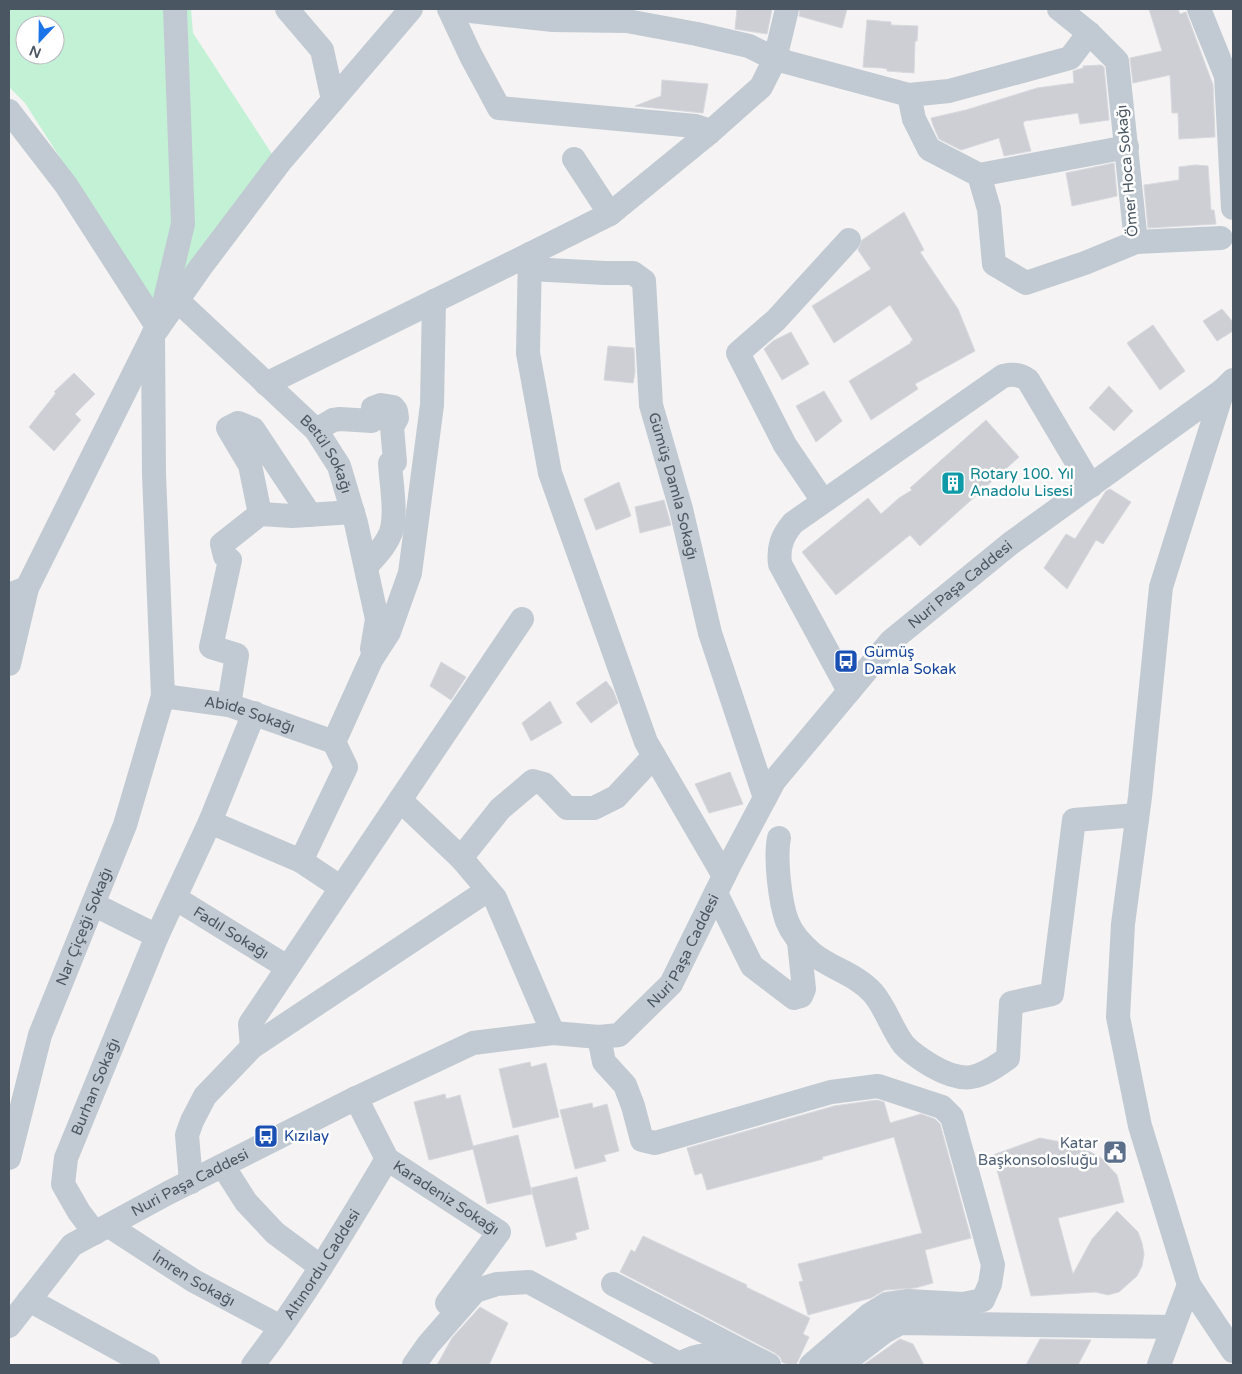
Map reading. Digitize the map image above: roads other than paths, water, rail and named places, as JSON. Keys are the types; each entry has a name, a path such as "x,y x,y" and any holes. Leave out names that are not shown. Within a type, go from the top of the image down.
{"street":[{"path":"156,331 183,224 175,9"},
{"path":"287,9 322,50 333,100"},
{"path":"9,664 18,592 156,331 200,268 280,162 411,9"},
{"path":"450,9 553,20 626,21 697,34 749,46 775,59 909,95 949,91 1070,58 1090,33"},
{"path":"450,9 471,56 499,108 695,126 709,133"},
{"path":"787,9 775,59 761,87 709,133 610,214 530,262 528,354 550,473 646,742 720,884 752,966 794,998 801,996 804,989 799,942"},
{"name":"Ömer Hoca Sokağı","path":"979,175 989,209 994,264 1026,283 1136,242 1117,61 1090,33 1059,9"},
{"path":"1199,9 1226,76 1233,208"},
{"path":"909,95 914,119 929,149 979,175 1127,147"},
{"path":"9,111 66,185 156,331"},
{"path":"574,159 610,214"},
{"path":"1136,242 1221,238"},
{"path":"823,501 785,444 738,353 776,320 849,240"},
{"name":"Gümüş Damla Sokağı","path":"266,384 434,301 530,262 605,274 633,273 644,281 650,404 682,509 710,633 765,798"},
{"name":"Betül Sokağı","path":"178,301 316,430 338,466 353,512 377,619 370,660"},
{"path":"301,862 346,767 334,742 370,660 389,632 410,573 432,405 434,301"},
{"name":"Nar Çiçeği Sokağı","path":"9,1158 40,1035 125,825 163,696 154,474 156,331"},
{"path":"850,690 780,564 781,543 793,523 1003,376 1012,374 1021,375 1028,380 1090,486"},
{"path":"1228,385 1161,587 1154,671 1123,924 1118,1017 1140,1126 1189,1285 1233,1351"},
{"name":"Nuri Paşa Caddesi","path":"9,1324 72,1245 356,1098 473,1043 553,1033 599,1037 619,1035 672,984 720,884 774,781 891,641 1011,543 1228,385"},
{"path":"316,430 333,420 372,421 373,408 381,404 389,405 396,411 397,418 392,427 395,462 390,463 394,508 391,532 384,545 366,567"},
{"path":"260,514 250,465 228,428 238,423 253,429 310,515"},
{"path":"229,704 237,655 211,647 230,560 224,556 222,544 260,514 292,516 353,512"},
{"path":"252,1047 250,1024 287,966 522,618"},
{"name":"Abide Sokağı","path":"163,696 229,704 334,742"},
{"name":"Burhan Sokağı","path":"102,1229 80,1212 63,1184 66,1158 157,936 210,822 254,713"},
{"path":"461,858 500,809 533,781 544,784 567,808 594,808 616,797 654,756"},
{"path":"400,800 461,858 494,898 553,1033"},
{"path":"778,838 780,887 787,921 799,942 814,955 861,982 874,994 904,1045 917,1058 942,1072 960,1078 977,1076 991,1070 1008,1058 1011,1003 1052,994 1074,820 1137,815"},
{"path":"210,822 301,862 340,887"},
{"path":"191,1182 187,1135 192,1121 205,1096 252,1047 488,890"},
{"name":"Fadıl Sokağı","path":"175,898 287,966"},
{"path":"93,904 157,936"},
{"path":"599,1037 604,1062 625,1084 642,1140 655,1143 831,1092 878,1086 942,1107 952,1117 992,1265 990,1284 983,1300 963,1304 908,1301 887,1304 869,1315 811,1365"},
{"name":"Karadeniz Sokağı","path":"356,1098 387,1159 499,1232 402,1365"},
{"name":"Altınordu Caddesi","path":"253,1365 321,1267 387,1159"},
{"path":"223,1166 246,1202 275,1233 321,1267"},
{"name":"İmren Sokağı","path":"102,1229 281,1327"},
{"path":"414,1365 428,1345 475,1291 497,1284 529,1282 679,1364 694,1356 711,1355 731,1365"},
{"path":"613,1284 769,1365"},
{"path":"1159,1365 1189,1285"},
{"path":"29,1300 148,1365"},
{"path":"841,1365 884,1332 900,1324 1173,1327"}],"place":[{"name":"Rotary 100. Yıl Anadolu Lisesi","path":"953,483"},
{"name":"Gümüş Damla Sokak","path":"846,661"},
{"name":"Kızılay","path":"266,1136"},
{"name":"Katar Başkonsolosluğu","path":"1115,1152"}]}
